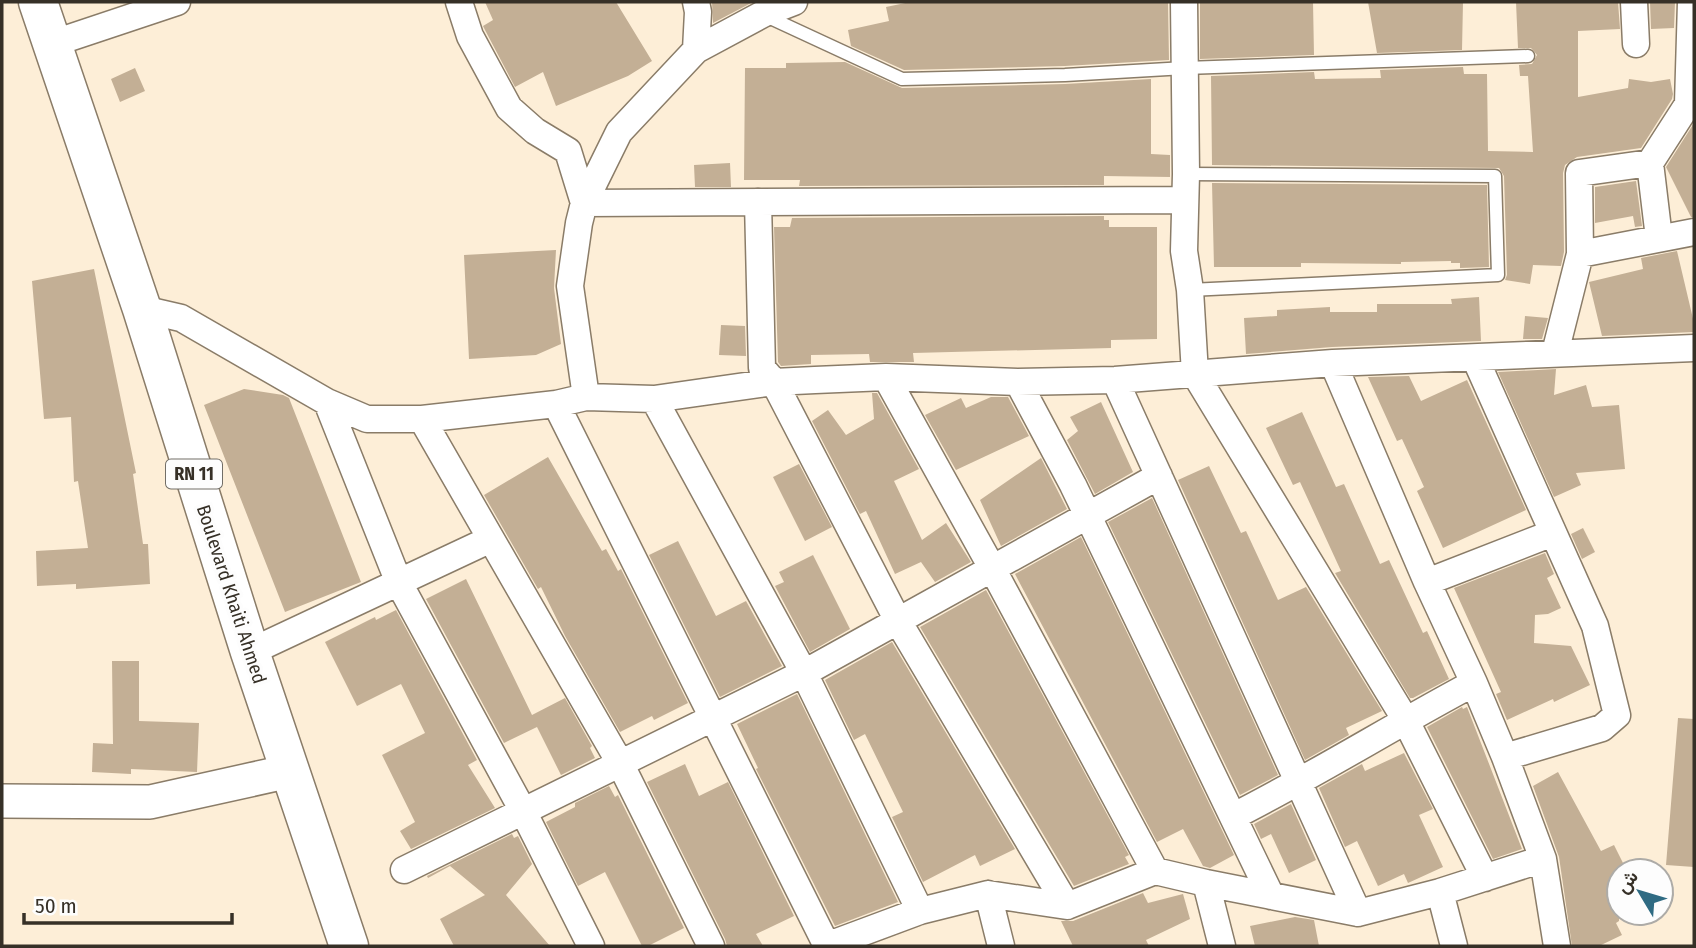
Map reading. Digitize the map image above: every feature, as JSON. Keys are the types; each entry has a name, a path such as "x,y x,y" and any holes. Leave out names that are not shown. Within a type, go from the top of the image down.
{"highway":[{"name":"Boulevard Khaiti Ahmed","path":"38,2 142,309 250,653 349,946"}],"street":[{"path":"51,44 177,2"},
{"path":"459,2 470,36 509,108 535,131 568,151 584,203"},
{"path":"696,2 696,50"},
{"path":"586,397 570,286 584,203 619,132 696,50 763,14 794,2"},
{"path":"1184,2 1184,251 1190,290 1195,374 1405,719 1485,878"},
{"path":"1634,2 1636,44"},
{"path":"1659,238 1650,163 1688,104 1691,2"},
{"path":"1555,353 1580,254 1579,173 1650,163"},
{"path":"584,203 758,202 1186,187"},
{"path":"758,202 762,368 774,382 898,621 1067,906"},
{"path":"1580,254 1694,232"},
{"path":"142,309 181,318 327,402 366,419 422,419 556,404 586,397 654,399 774,382 886,377 1018,382 1115,380 1333,363 1694,348"},
{"path":"1475,358 1595,626 1617,715 1602,728 1505,757"},
{"path":"1333,363 1505,757 1543,859 1557,946"},
{"path":"886,377 1155,871"},
{"path":"1115,380 1358,913"},
{"path":"1018,382 1088,515 1271,896"},
{"path":"654,399 804,673 920,911"},
{"path":"327,402 399,583 523,811 591,946"},
{"path":"556,404 827,946 920,911 988,894 1067,906 1155,871 1358,913 1440,892 1543,859"},
{"path":"422,419 620,763 711,946"},
{"path":"404,870 804,673 1159,476"},
{"path":"1427,582 1553,533"},
{"path":"250,653 491,539"},
{"path":"1234,816 1299,783 1405,719 1474,683"},
{"path":"2,801 150,802 290,772"},
{"path":"1206,883 1222,946"},
{"path":"1440,892 1454,946"},
{"path":"988,894 1000,946"}],"lane":[{"path":"763,14 901,79 1528,57"},
{"path":"1186,187 1495,176 1498,275 1190,290"}],"building":[{"path":"485,2 616,2 652,61 628,76 556,106 543,72 515,87 483,26 493,20"},
{"path":"712,2 753,2 713,23"},
{"path":"910,2 1168,2 1169,60 904,70 851,46 848,30 889,21 886,7"},
{"path":"1200,2 1313,2 1314,55 1200,59"},
{"path":"1368,2 1463,2 1462,50 1377,53"},
{"path":"1516,2 1618,2 1620,29 1578,31 1578,97 1628,88 1629,79 1651,82 1670,79 1673,94 1641,148 1577,157 1565,165 1564,252 1561,266 1533,265 1530,284 1505,280 1504,176 1499,168 1212,165 1211,76 1314,72 1315,79 1381,78 1380,70 1463,67 1464,74 1487,74 1488,151 1533,152 1528,76 1520,76 1519,65 1532,64 1537,55 1531,48 1518,48"},
{"path":"1650,2 1675,2 1674,28 1651,29"},
{"path":"845,62 902,88 1151,79 1151,154 1170,155 1170,177 1104,176 1104,185 799,186 800,180 744,180 745,68 786,68 786,63"},
{"path":"135,68 145,91 120,102 111,79"},
{"path":"1694,123 1694,217 1691,217 1666,167"},
{"path":"730,163 731,187 695,187 694,165"},
{"path":"1636,181 1642,226 1635,227 1633,216 1595,223 1595,187"},
{"path":"1212,183 1487,185 1489,267 1460,268 1460,263 1451,261 1401,264 1301,263 1301,267 1214,267"},
{"path":"1104,216 1104,220 1109,220 1109,227 1157,227 1157,339 1111,340 1111,348 913,353 914,362 870,362 869,354 811,355 811,364 781,366 778,362 774,227 790,227 792,218"},
{"path":"556,250 554,288 561,344 536,355 469,359 464,255"},
{"path":"1677,251 1694,332 1602,336 1589,282 1643,269 1641,258"},
{"path":"94,269 136,473 133,474 143,544 148,544 150,584 76,589 76,584 37,586 36,551 88,548 78,481 74,482 71,417 44,419 32,281"},
{"path":"1479,297 1481,341 1332,347 1246,354 1244,318 1277,316 1277,310 1330,307 1330,312 1377,312 1377,304 1452,304 1451,299"},
{"path":"1525,316 1548,318 1542,339 1523,339"},
{"path":"721,325 745,326 746,356 719,355"},
{"path":"1556,369 1554,395 1586,385 1592,407 1619,405 1625,469 1576,473 1581,485 1554,497 1498,372"},
{"path":"1409,376 1421,401 1467,380 1526,510 1443,548 1417,491 1424,487 1402,439 1397,441 1368,377"},
{"path":"244,389 289,398 361,582 285,612 204,405"},
{"path":"872,393 877,393 919,469 894,481 922,540 946,523 971,562 935,582 921,562 895,574 866,511 860,514 812,421 828,410 846,435 874,419"},
{"path":"991,397 1008,397 1029,436 956,470 925,415 961,398 966,408"},
{"path":"1101,402 1133,472 1095,494 1067,440 1078,431 1070,417"},
{"path":"1302,412 1336,487 1344,484 1380,564 1389,560 1423,633 1427,631 1449,679 1413,698 1410,698 1335,573 1341,571 1300,482 1293,485 1266,428"},
{"path":"548,457 602,551 606,549 618,571 621,569 688,703 654,720 652,716 620,732 565,636 541,587 538,589 484,495"},
{"path":"1041,458 1067,509 1001,546 980,500"},
{"path":"799,464 832,527 805,541 773,477"},
{"path":"1209,466 1241,533 1246,531 1278,600 1306,587 1382,711 1346,728 1349,735 1305,760 1178,480"},
{"path":"1152,498 1278,775 1240,795 1108,522"},
{"path":"1583,528 1595,552 1582,559 1571,534"},
{"path":"1081,537 1234,855 1210,868 1203,866 1183,829 1157,842 1015,574"},
{"path":"678,541 716,616 746,601 782,666 720,697 649,555"},
{"path":"1545,553 1554,574 1547,578 1561,608 1548,614 1535,615 1534,643 1571,646 1590,685 1507,720 1496,694 1501,692 1454,588"},
{"path":"813,555 850,629 810,652 775,586 784,582 779,572"},
{"path":"466,579 532,715 565,698 592,746 590,748 595,758 561,775 537,727 504,743 426,599"},
{"path":"986,590 1129,855 1125,857 1129,864 1074,886 920,627"},
{"path":"396,610 477,760 468,765 495,808 411,849 400,831 415,822 382,755 425,733 401,684 357,706 325,642 375,617 376,620"},
{"path":"892,642 1015,849 980,866 975,855 923,882 892,817 903,812 865,734 854,740 825,680"},
{"path":"112,661 139,661 139,721 199,723 197,772 131,769 131,774 92,772 93,743 113,744"},
{"path":"797,694 898,902 835,926 756,769 758,768 737,724"},
{"path":"1462,707 1467,707 1522,849 1493,859 1427,727"},
{"path":"1678,718 1694,719 1694,867 1675,866 1675,857 1667,857"},
{"path":"1404,753 1433,809 1419,815 1443,867 1408,883 1404,874 1378,886 1357,841 1345,847 1319,788 1362,764 1365,771"},
{"path":"685,764 699,796 728,782 794,916 756,934 763,946 727,946 647,782"},
{"path":"1558,772 1601,851 1614,845 1620,857 1605,857 1605,927 1618,927 1622,935 1599,946 1572,946 1559,857 1533,786"},
{"path":"609,786 615,797 618,795 684,928 648,946 642,946 605,872 578,886 546,822 575,807 575,803"},
{"path":"1291,804 1316,860 1289,873 1271,834 1261,839 1254,824"},
{"path":"512,834 514,838 518,836 532,864 506,895 550,946 454,946 440,919 485,895 450,866 428,878 427,876"},
{"path":"1143,893 1148,903 1183,894 1190,919 1146,940 1149,946 1073,946 1061,921 1073,921"},
{"path":"1295,917 1314,920 1319,946 1255,946 1250,926"}]}
